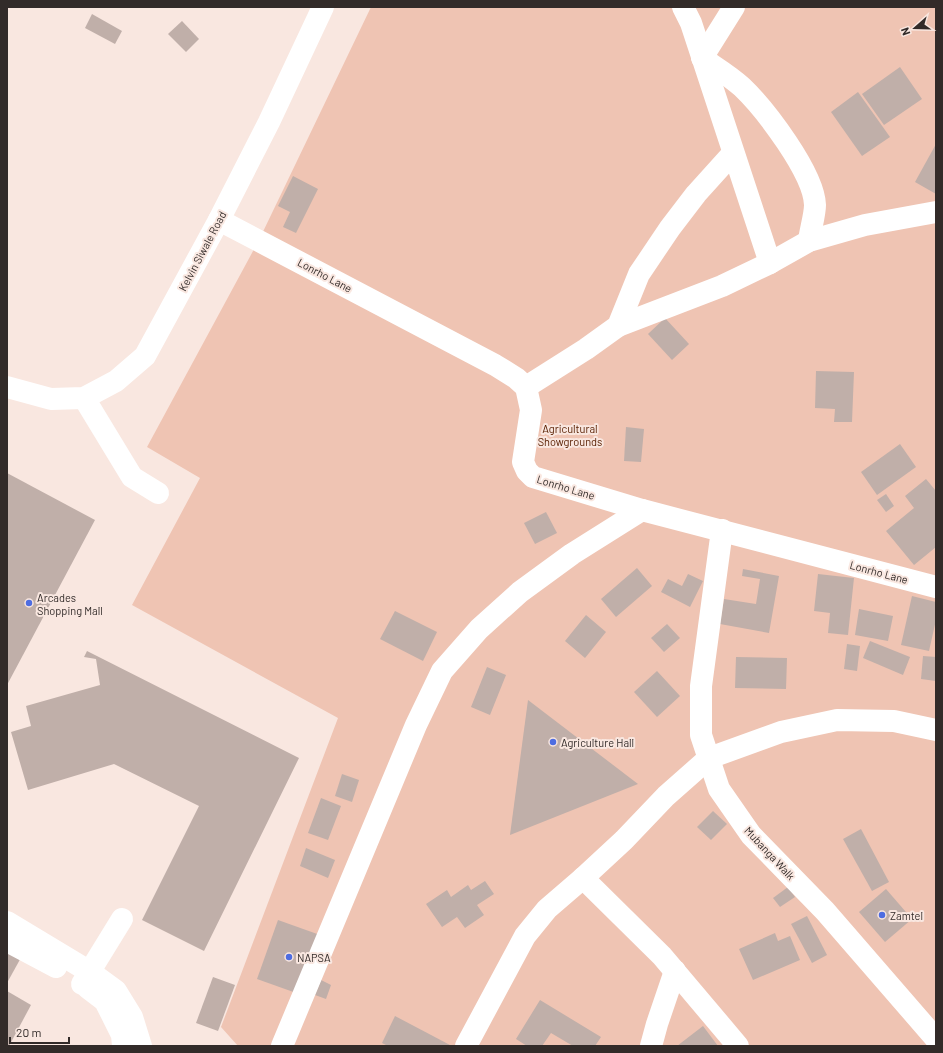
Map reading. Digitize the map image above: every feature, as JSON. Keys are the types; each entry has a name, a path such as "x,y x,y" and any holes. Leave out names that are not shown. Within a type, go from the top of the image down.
{"street":[{"name":"Kelvin Siwale Road","path":"7,387 51,399 84,398 116,381 145,356 219,220 269,122 323,7"},
{"path":"683,7 691,23 770,263"},
{"path":"702,58 734,7"},
{"path":"702,58 741,86 768,114 810,182 815,205 808,241"},
{"path":"618,326 639,274 670,228 696,194 733,153"},
{"path":"526,387 586,349 618,326 722,286 770,263 808,241 865,225 936,212"},
{"name":"Lonrho Lane","path":"219,220 495,365 516,378 526,387 531,410 523,462 527,471 533,477 642,510 936,587"},
{"path":"84,398 132,477 158,493"},
{"path":"282,1046 416,725 442,671 479,629 520,592 572,554 642,510"},
{"name":"Mubanga Walk","path":"722,530 701,686 701,735 719,789 751,835 825,910 936,1039"},
{"path":"466,1046 526,936 547,909 624,840 666,796 709,758 781,732 837,720 894,721 936,730"},
{"path":"583,878 662,956 738,1046"},
{"path":"86,978 122,919"},
{"path":"7,922 86,978 116,991 132,1017 141,1046"},
{"path":"7,941 70,975 86,978 105,1000 122,1035 123,1046"},
{"path":"651,1046 675,972"}],"green space":[{"name":"Agricultural Showgrounds","path":"371,7 936,7 936,1046 238,1046 221,1027 338,718 132,605 200,478 147,447 259,240"}],"building":[{"path":"92,14 122,31 115,44 85,28"},
{"path":"182,21 199,39 186,52 168,34"},
{"path":"900,67 922,99 884,125 862,94"},
{"path":"858,92 890,137 862,156 831,112"},
{"path":"936,144 936,194 915,182"},
{"path":"293,176 318,189 296,233 283,227 290,212 278,206"},
{"path":"665,318 689,344 672,360 648,334"},
{"path":"816,371 854,372 852,422 834,422 835,409 815,408"},
{"path":"626,427 644,429 641,462 624,461"},
{"path":"900,444 916,467 877,495 861,472"},
{"name":"Arcades Shopping Mall","path":"7,473 95,520 7,685"},
{"path":"926,479 936,491 936,547 914,565 886,531 914,508 905,496"},
{"path":"886,494 894,506 886,512 877,500"},
{"path":"546,512 557,533 535,544 524,523"},
{"path":"637,568 652,586 616,617 601,599"},
{"path":"743,569 779,576 769,633 720,624 724,599 756,604 760,579 742,576"},
{"path":"688,574 703,581 690,607 661,592 668,579 682,586"},
{"path":"818,574 854,578 848,635 828,633 830,613 814,611"},
{"path":"912,596 936,602 936,620 929,651 901,645"},
{"path":"859,609 893,616 888,641 855,635"},
{"path":"395,611 437,632 423,661 380,639"},
{"path":"586,615 606,632 585,658 565,641"},
{"path":"667,624 680,638 664,652 651,638"},
{"path":"870,641 910,657 903,675 863,658"},
{"path":"847,644 860,646 857,671 844,669"},
{"path":"87,651 299,758 204,951 142,920 199,806 114,764 28,790 11,732 31,726 26,706 100,685 96,659 84,657"},
{"path":"923,656 936,657 936,681 921,679"},
{"path":"736,657 787,658 786,689 735,688"},
{"path":"487,667 506,675 490,715 471,707"},
{"path":"657,671 680,696 657,717 634,692"},
{"name":"Agriculture Hall","path":"528,700 638,784 510,835"},
{"path":"342,774 359,780 352,802 335,796"},
{"path":"321,798 341,806 328,840 308,833"},
{"path":"713,811 727,824 711,840 697,827"},
{"path":"861,829 889,882 872,891 843,839"},
{"path":"306,848 335,860 328,878 300,866"},
{"path":"485,881 494,894 477,905 484,915 465,928 457,917 442,927 426,904 447,890 451,897 468,885 471,890"},
{"path":"788,887 795,897 780,907 773,898"},
{"path":"886,889 912,919 885,942 859,912"},
{"path":"807,916 827,955 812,963 791,924"},
{"name":"NAPSA","path":"278,920 320,935 299,994 257,979"},
{"path":"775,933 778,941 790,936 800,960 753,980 739,949"},
{"path":"7,945 23,954 7,983"},
{"path":"213,977 235,985 218,1031 196,1023"},
{"path":"321,980 331,985 326,999 315,995"},
{"path":"7,991 31,1005 9,1046 7,1046"},
{"path":"540,1000 601,1037 595,1046 573,1046 551,1033 542,1046 527,1046 516,1039"},
{"path":"395,1016 450,1045 388,1046 382,1043"},
{"path":"703,1026 718,1046 677,1046"}],"place":[{"name":"Arcades Shopping Mall","path":"29,603"},
{"name":"Agriculture Hall","path":"553,742"},
{"name":"Zamtel","path":"882,915"},
{"name":"NAPSA","path":"289,957"}]}
